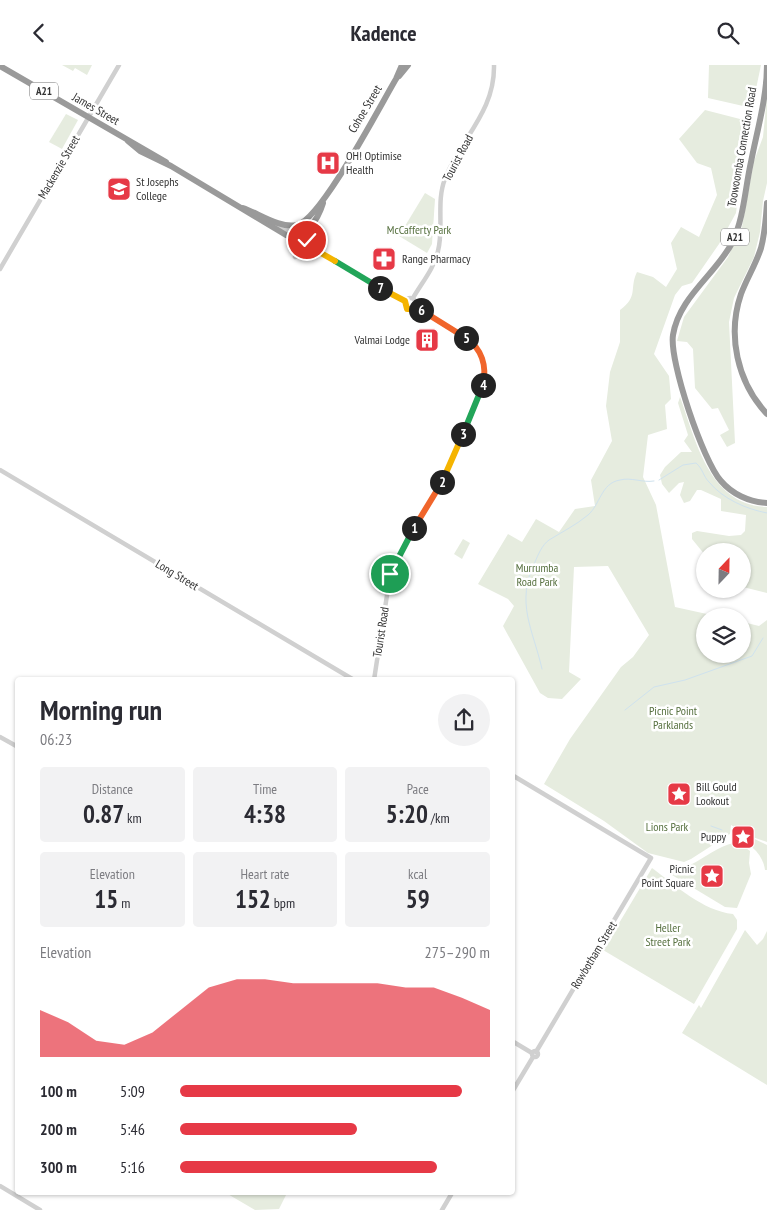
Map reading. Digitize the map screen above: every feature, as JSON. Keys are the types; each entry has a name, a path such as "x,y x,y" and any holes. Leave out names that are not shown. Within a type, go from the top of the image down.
{"highway":[{"name":"James Street","path":"0,65 128,141 140,151 171,166 283,234 290,236 301,234"},
{"name":"Cohoe Street","path":"301,234 313,223 323,202 396,79 402,65"},
{"name":"Cohoe Street","path":"396,79 408,65"},
{"name":"Toowoomba Connection Road","path":"767,65 764,92 737,230 726,253 682,309 676,324 673,345 678,376 707,458 716,474 726,486 738,495 753,501 767,503"},
{"name":"Cohoe Street","path":"305,221 323,202"},
{"name":"A21","path":"767,203 761,247 740,296 734,329 736,355 742,375 754,399 767,414"},
{"name":"James Street","path":"243,208 288,225 305,221"}],"street":[{"name":"Mackenzie Street","path":"0,269 119,65"},
{"name":"Tourist Road","path":"413,298 437,256 444,182 451,165 488,105 492,91 494,65"},
{"name":"James Street","path":"272,219 273,223 282,229 301,234"},
{"path":"305,221 301,234 302,243 405,301"},
{"path":"301,234 314,249"},
{"path":"295,257 307,247"},
{"path":"413,298 416,301 416,306 408,309 404,306 405,301 413,298"},
{"name":"Tourist Road","path":"373,677 391,569 442,482 482,386 484,367 477,347 468,339 416,306"},
{"name":"Long Street","path":"0,470 349,677"},
{"path":"0,737 15,745"},
{"name":"Rowbotham Street","path":"515,777 652,858 515,1087"},
{"path":"515,1043 534,1054"},
{"path":"0,1186 40,1210"},
{"path":"442,1210 451,1195"}],"green space":[{"path":"62,65 92,65 87,75 75,68 73,71"},
{"path":"709,65 761,65 752,108 708,98"},
{"path":"767,96 767,183 760,232 754,257 734,298 729,322 735,443 727,447 720,435 729,430 718,408 712,409 695,388 693,349 687,342 677,341 684,317 728,257 742,227 754,161 763,137"},
{"path":"705,110 740,119 748,116 736,213 719,244 692,283 682,286 675,295 654,354 669,376 671,399 665,405 667,429 648,435 643,477 656,505 675,607 696,612 696,663 751,663 751,624 759,626 767,620 767,842 744,834 767,845 767,870 765,870 764,864 754,849 744,842 732,840 736,828 731,825 730,834 684,862 648,853 604,821 544,784 570,739 621,667 633,657 649,635 608,566 574,567 569,672 581,679 562,699 548,698 540,693 503,626 514,606 508,599 478,584 508,534 522,542 536,519 559,532 575,509 595,506 591,480 612,441 606,406 610,372 620,342 620,310 632,296 637,272 653,277 666,287 677,269 671,243 681,227 699,237 717,195 711,168 697,163 679,139"},
{"path":"66,114 78,120 62,149 49,142"},
{"name":"McCafferty Park","path":"425,193 435,199 432,244 427,253 399,236"},
{"path":"680,397 699,451 718,483 731,495 747,504 767,507 767,593 751,589 751,543 696,544 692,539 692,533 697,531 729,536 741,535 745,531 746,515 721,511 721,499 701,490 697,490 690,501 684,503 680,495 684,482 679,483 669,493 662,484 660,475 665,467 681,452 692,452 684,441 688,435 678,403"},
{"path":"463,539 470,543 462,559 454,554"},
{"name":"Picnic Point Square","path":"734,843 740,844 750,851 749,863 751,874 737,908 725,907 672,875 674,868 690,865 717,849"},
{"name":"Heller Street Park","path":"652,868 700,903 722,912 733,914 737,920 737,929 694,1004 603,950"},
{"path":"745,930 757,945 767,931 767,1085 682,1033 699,1005 701,1008"},
{"path":"229,1195 286,1195 279,1209 255,1210"}],"waterway":[{"path":"659,480 683,465 696,463 707,480 728,498 743,506 767,513"},
{"path":"542,669 526,603 529,577 540,550 549,540 588,515 609,485 624,479 654,481"},
{"path":"625,710 654,687 685,680 752,656 763,638"},
{"path":"711,826 722,830"}],"place":[{"name":"OH! Optimise Health","path":"328,163"},
{"name":"St Josephs College","path":"119,189"},
{"name":"Range Pharmacy","path":"384,259"},
{"name":"Valmai Lodge","path":"427,340"},
{"name":"Bill Gould Lookout","path":"679,794"},
{"name":"Puppy","path":"743,837"},
{"name":"Picnic Point Square","path":"712,876"}],"route":[{"path":"307,240 314,249 393,296 405,301 404,306 407,309 415,308 416,306 468,339 477,347 482,357 484,377 482,386 465,428 442,482 399,554 390,574"}],"park label":[{"name":"Murrumba Road Park","path":"537,575"},
{"name":"Picnic Point Parklands","path":"673,718"},
{"name":"Lions Park","path":"667,827"}]}
